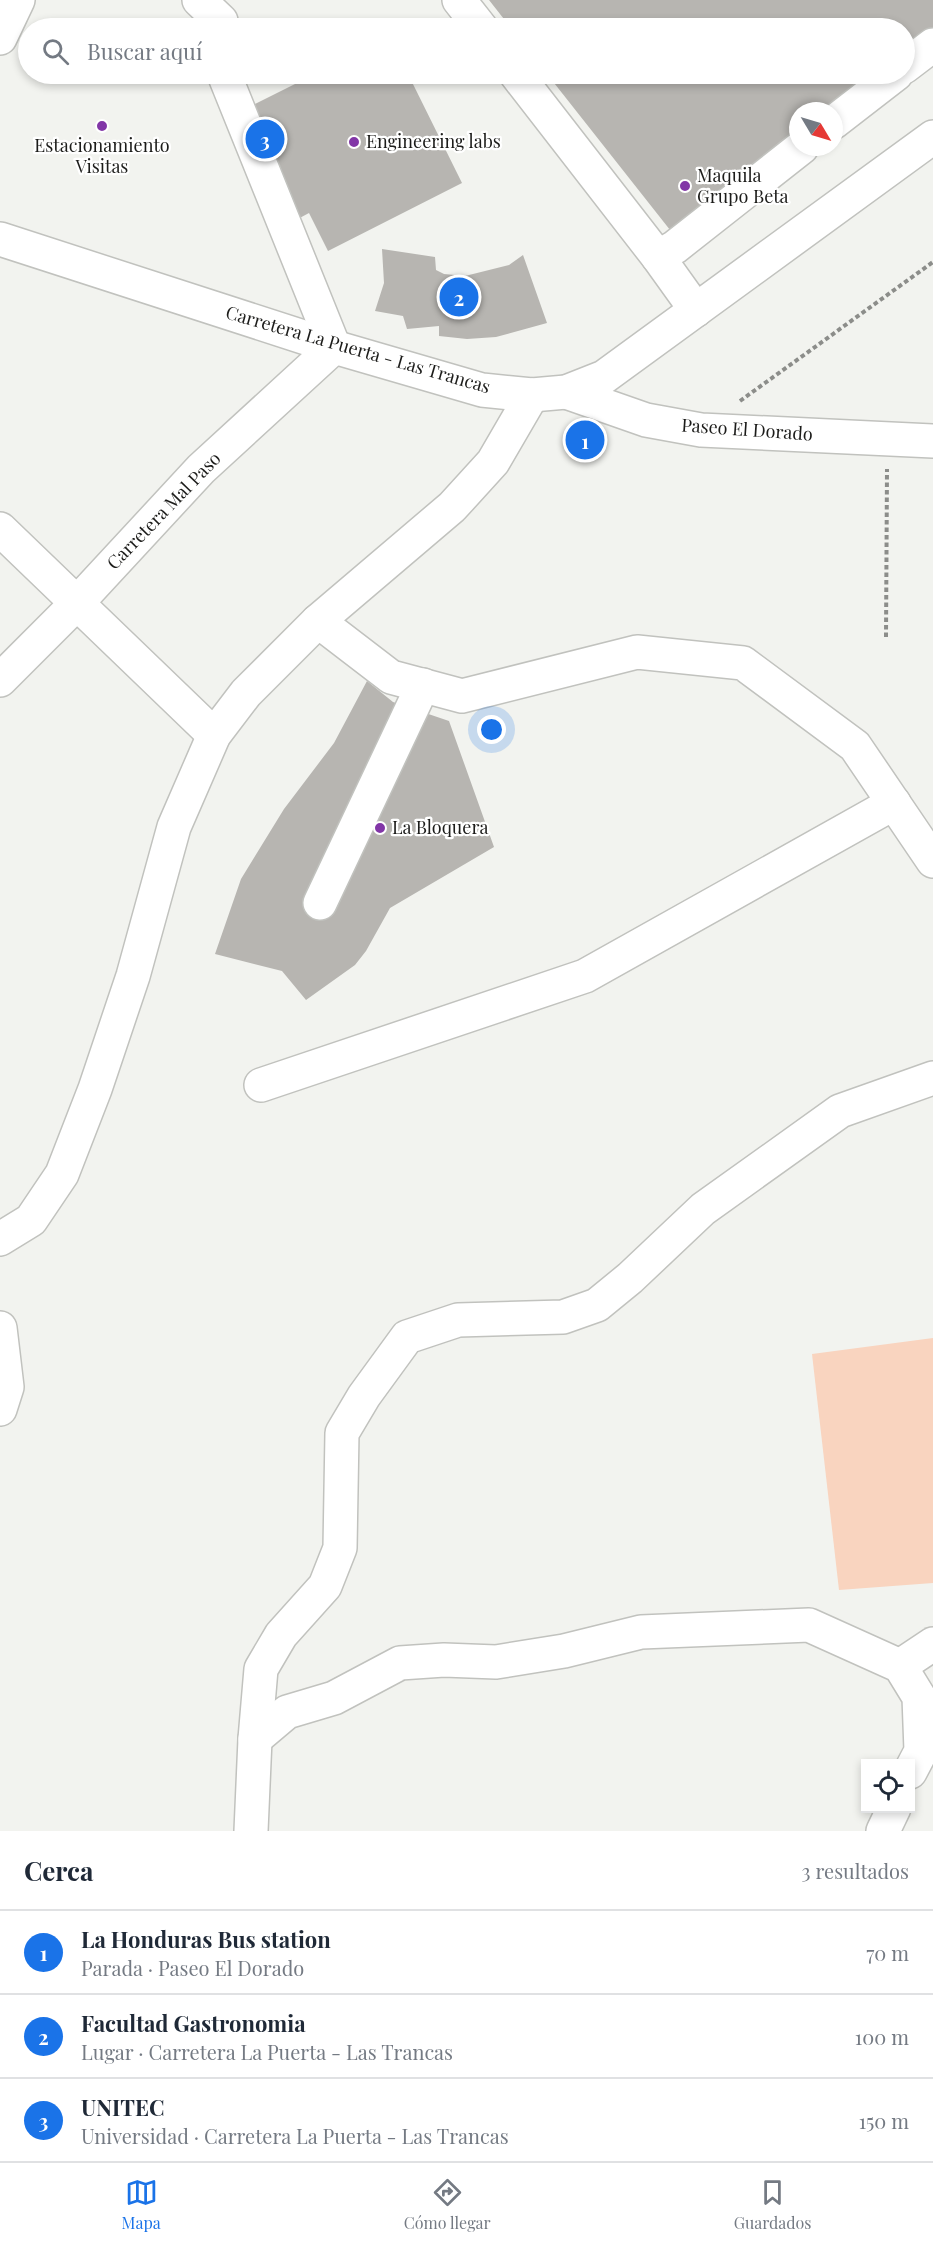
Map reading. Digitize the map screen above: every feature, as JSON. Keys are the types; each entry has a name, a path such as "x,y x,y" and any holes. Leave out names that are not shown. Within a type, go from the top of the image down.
{"street":[{"path":"0,38 18,0"},
{"path":"459,0 473,18"},
{"path":"915,59 933,45"},
{"path":"228,84 334,347"},
{"path":"524,84 658,257 696,310"},
{"path":"843,115 883,84"},
{"name":"Carretera La Puerta - Las Trancas","path":"0,239 334,347 482,390 532,395 566,392 604,378 933,137"},
{"path":"658,257 675,247 791,156"},
{"name":"Carretera Mal Paso","path":"0,680 76,603 201,469 334,347"},
{"name":"Paseo El Dorado","path":"566,392 645,420 701,430 933,441"},
{"path":"0,1239 31,1220 63,1174 95,1089 133,976 174,827 213,735 246,693 318,621 452,507 493,462 532,395"},
{"path":"0,529 213,735"},
{"path":"318,621 349,647 392,677 462,696 637,652 743,663 855,746 933,861"},
{"path":"320,903 423,686"},
{"path":"261,1085 585,976 894,803"},
{"path":"250,1831 261,1669 281,1635 326,1586 340,1548 342,1433 364,1396 407,1337 458,1320 563,1317 597,1305 630,1278 703,1209 840,1111 933,1078"},
{"path":"0,1328 7,1387 0,1409"},
{"path":"255,1738 287,1712 334,1698 400,1663 444,1660 496,1662 564,1651 641,1632 810,1625 900,1666 919,1697 921,1751 915,1762"},
{"path":"900,1666 933,1644"},
{"path":"883,1831 892,1813"}],"path":[{"path":"740,402 933,262"},
{"path":"886,637 888,438"}],"shaded area":[{"path":"933,1338 933,1583 839,1590 812,1354"}],"building":[{"path":"489,0 933,0 933,29 915,43 915,18 503,18"},
{"name":"Engineering labs","path":"295,84 413,84 462,183 328,251 309,213 294,221 275,185 283,177 249,107"},
{"name":"Maquila Grupo Beta","path":"555,84 864,84 841,102 789,102 789,143 674,235"},
{"path":"382,249 435,257 436,270 444,274 465,276 509,265 523,255 547,323 496,337 467,339 439,336 439,326 407,329 403,316 375,311 384,283"},
{"name":"La Bloquera","path":"367,681 393,702 449,721 494,847 390,908 366,951 355,965 306,1000 282,971 215,954 241,879 284,809 334,743"}],"place":[{"name":"Estacionamiento Visitas","path":"102,126"},
{"name":"UNITEC","path":"265,139"},
{"name":"Engineering labs","path":"354,142"},
{"name":"Maquila Grupo Beta","path":"685,186"},
{"name":"Facultad Gastronomia","path":"459,297"},
{"name":"La Honduras Bus station","path":"585,440"},
{"name":"La Bloquera","path":"380,828"}]}
